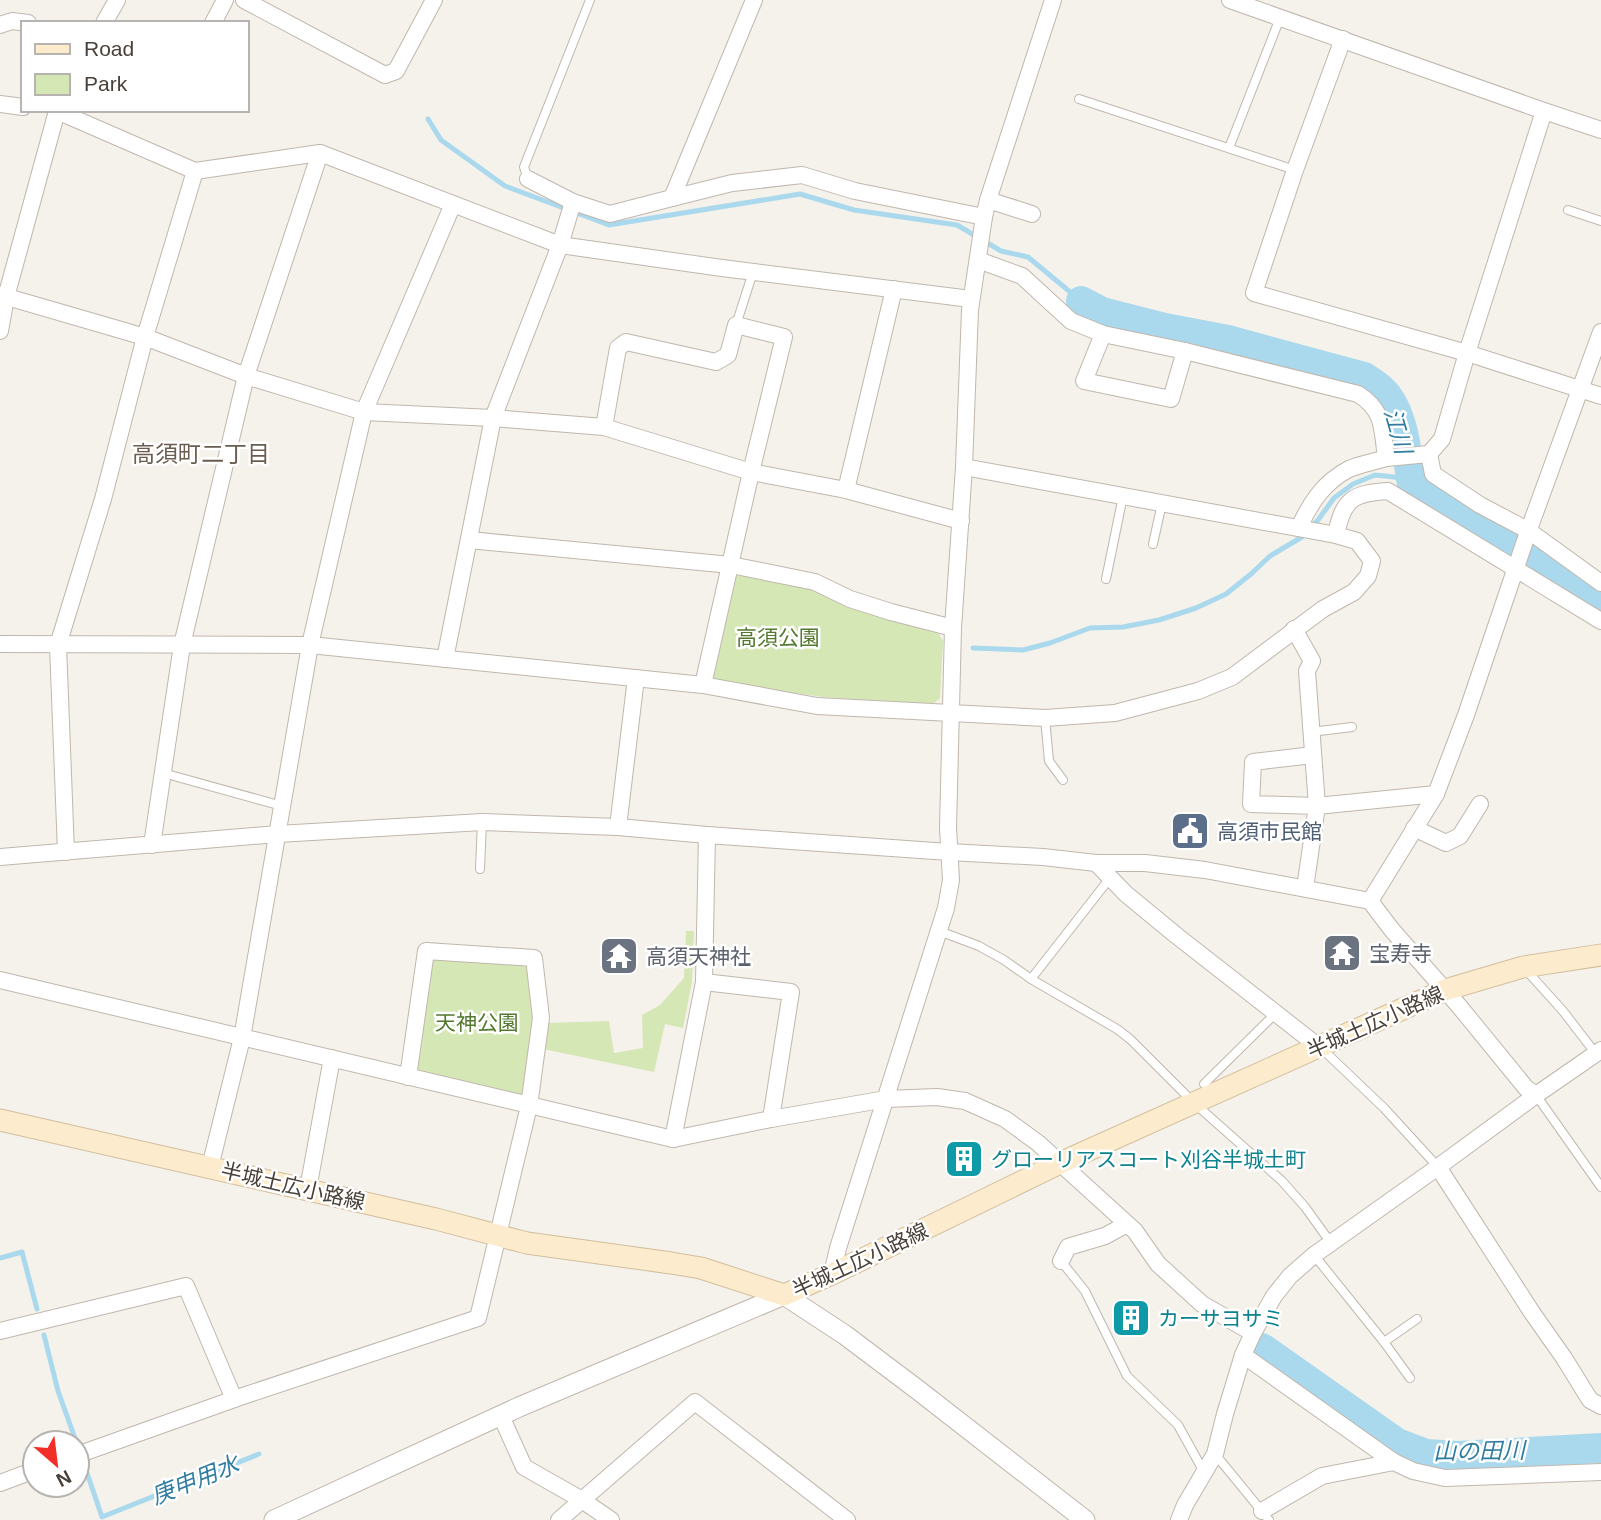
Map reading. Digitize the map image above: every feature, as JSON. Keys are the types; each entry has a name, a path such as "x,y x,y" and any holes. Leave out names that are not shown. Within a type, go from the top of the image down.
{"main road":[{"name":"半城土広小路線","path":"0,1120 308,1189 527,1243 691,1266 784,1295 1060,1163 1198,1093 1319,1047 1445,990 1523,967 1601,955"}],"street":[{"path":"105,21 117,0"},
{"path":"214,21 225,0"},
{"path":"244,0 385,75 396,71 434,0"},
{"path":"672,198 754,0"},
{"path":"832,1274 946,908 951,880 948,828 953,628 964,467 971,299 988,200 1053,0"},
{"path":"1230,0 1601,130"},
{"path":"1278,17 1282,0"},
{"path":"0,25 12,21 21,22"},
{"path":"1343,39 1254,293 1467,354 1601,396"},
{"path":"0,104 21,107"},
{"path":"1300,528 1307,509 1334,478 1350,468 1387,458 1429,454 1442,439 1544,111"},
{"path":"0,331 3,296 57,112"},
{"path":"59,112 195,171 320,153 560,245 971,299"},
{"path":"152,845 182,645 246,376 320,153"},
{"path":"66,852 58,645 103,499 145,337 195,171"},
{"path":"528,179 573,202 610,214 732,184 802,175 855,191 984,217"},
{"path":"988,200 1032,214"},
{"path":"445,659 493,418 560,245 573,202"},
{"path":"210,1167 242,1038 310,645 363,412 453,204"},
{"path":"978,261 1022,276 1071,321 1103,334 1185,351 1358,394 1371,402 1380,418 1387,458"},
{"path":"846,490 894,289"},
{"path":"3,296 145,337 246,376 363,412 604,427 751,472 846,490 961,521"},
{"path":"604,427 618,348 626,342 716,362 728,355 736,325 784,337 703,685"},
{"path":"1370,901 1436,794 1601,332"},
{"path":"1103,334 1084,381 1171,399 1185,351"},
{"path":"1429,454 1433,474 1480,505 1528,531 1601,583"},
{"path":"0,644 310,645 703,685 817,706 1045,718 1115,713 1198,691 1232,677 1294,629 1354,592 1368,576 1372,561 1357,541 1329,533 964,467"},
{"path":"1329,533 1350,500 1367,492 1388,491 1601,621"},
{"path":"469,540 730,565 815,582 850,599 953,628"},
{"path":"1294,629 1312,661 1307,671 1317,806 1305,888"},
{"path":"618,827 636,678"},
{"path":"1313,755 1253,762 1251,804 1317,806 1436,794"},
{"path":"1414,828 1446,843 1460,836 1480,804"},
{"path":"0,857 278,834 482,822 618,827 1096,863 1145,863 1205,870 1370,901 1526,1088 1536,1095"},
{"path":"673,1139 704,982 707,835"},
{"path":"1096,863 1126,894 1319,1047"},
{"path":"91,1450 234,1399 478,1318 529,1105 541,1018 534,958 426,951 408,1077"},
{"path":"0,980 673,1139 886,1099 937,1097 965,1101 1005,1119 1038,1143 1135,1231 1158,1264 1202,1304 1253,1333"},
{"path":"704,982 792,992 771,1119"},
{"path":"1180,1520 1185,1504 1214,1454 1243,1355 1274,1296 1290,1276 1314,1255 1536,1095 1599,1054"},
{"path":"308,1189 332,1058"},
{"path":"1438,1167 1590,1400 1601,1406"},
{"path":"1061,1261 1068,1247 1105,1236 1127,1224"},
{"path":"0,1331 186,1286 234,1399"},
{"path":"276,1520 501,1416 784,1295 845,1335 1085,1520"},
{"path":"1243,1355 1394,1462 1413,1471 1445,1478 1601,1472"},
{"path":"559,1520 695,1402 847,1520"},
{"path":"501,1416 524,1467 611,1520"},
{"path":"1265,1516 1322,1476 1394,1462"},
{"path":"0,1483 21,1475"}],"lane":[{"path":"528,179 524,167 590,0"},
{"path":"1229,148 1278,17"},
{"path":"1079,99 1295,170"},
{"path":"1568,210 1601,221"},
{"path":"736,325 753,272"},
{"path":"1106,579 1123,496"},
{"path":"1153,544 1162,503"},
{"path":"1045,718 1049,761 1062,780"},
{"path":"1311,732 1352,727"},
{"path":"163,773 282,806"},
{"path":"480,869 482,822"},
{"path":"1031,979 1110,878"},
{"path":"939,931 979,946 1124,1034 1198,1093 1306,1207 1331,1243"},
{"path":"1523,967 1599,1054"},
{"path":"1198,1093 1276,1013"},
{"path":"1319,1047 1384,1108 1438,1167"},
{"path":"1536,1095 1601,1187"},
{"path":"1314,1255 1410,1378"},
{"path":"1061,1261 1085,1291 1128,1376 1178,1425 1204,1472"},
{"path":"1384,1342 1418,1319"},
{"path":"1214,1454 1265,1516"}],"green space":[{"name":"高須公園","path":"743,574 814,590 883,617 939,634 943,641 940,698 933,704 823,697 717,682 713,676 735,577"},
{"path":"686,931 694,931 692,982 683,1028 665,1024 654,1072 543,1049 547,1023 609,1021 614,1053 643,1048 642,1015 660,1005 684,978"},
{"name":"天神公園","path":"431,958 528,963 534,1019 523,1097 414,1071"}],"waterway":[{"path":"428,119 441,140 505,186 609,225 800,194 854,210 957,225 1001,251 1028,257 1081,301"},
{"name":"江川","path":"1081,301 1102,312 1228,340 1364,377 1382,390 1395,409 1403,434 1412,484 1601,602"},
{"path":"973,648 1023,650 1090,628 1123,627 1159,620 1196,608 1226,594 1270,556 1302,537 1334,498 1353,484 1375,475 1394,477 1412,484"},
{"name":"庚申用水","path":"0,1258 22,1252 37,1309"},
{"name":"庚申用水","path":"44,1335 58,1391 72,1429"},
{"name":"山の田川","path":"1262,1348 1397,1443 1426,1454 1458,1456 1601,1448"},
{"name":"庚申用水","path":"91,1485 102,1517 259,1454"}],"place":[{"name":"高須市民館","path":"1190,831"},
{"name":"宝寿寺","path":"1342,953"},
{"name":"高須天神社","path":"619,956"},
{"name":"グローリアスコート刈谷半城土町","path":"964,1159"},
{"name":"カーサヨサミ","path":"1131,1318"}],"district":[{"name":"高須町二丁目","path":"201,454"}]}
